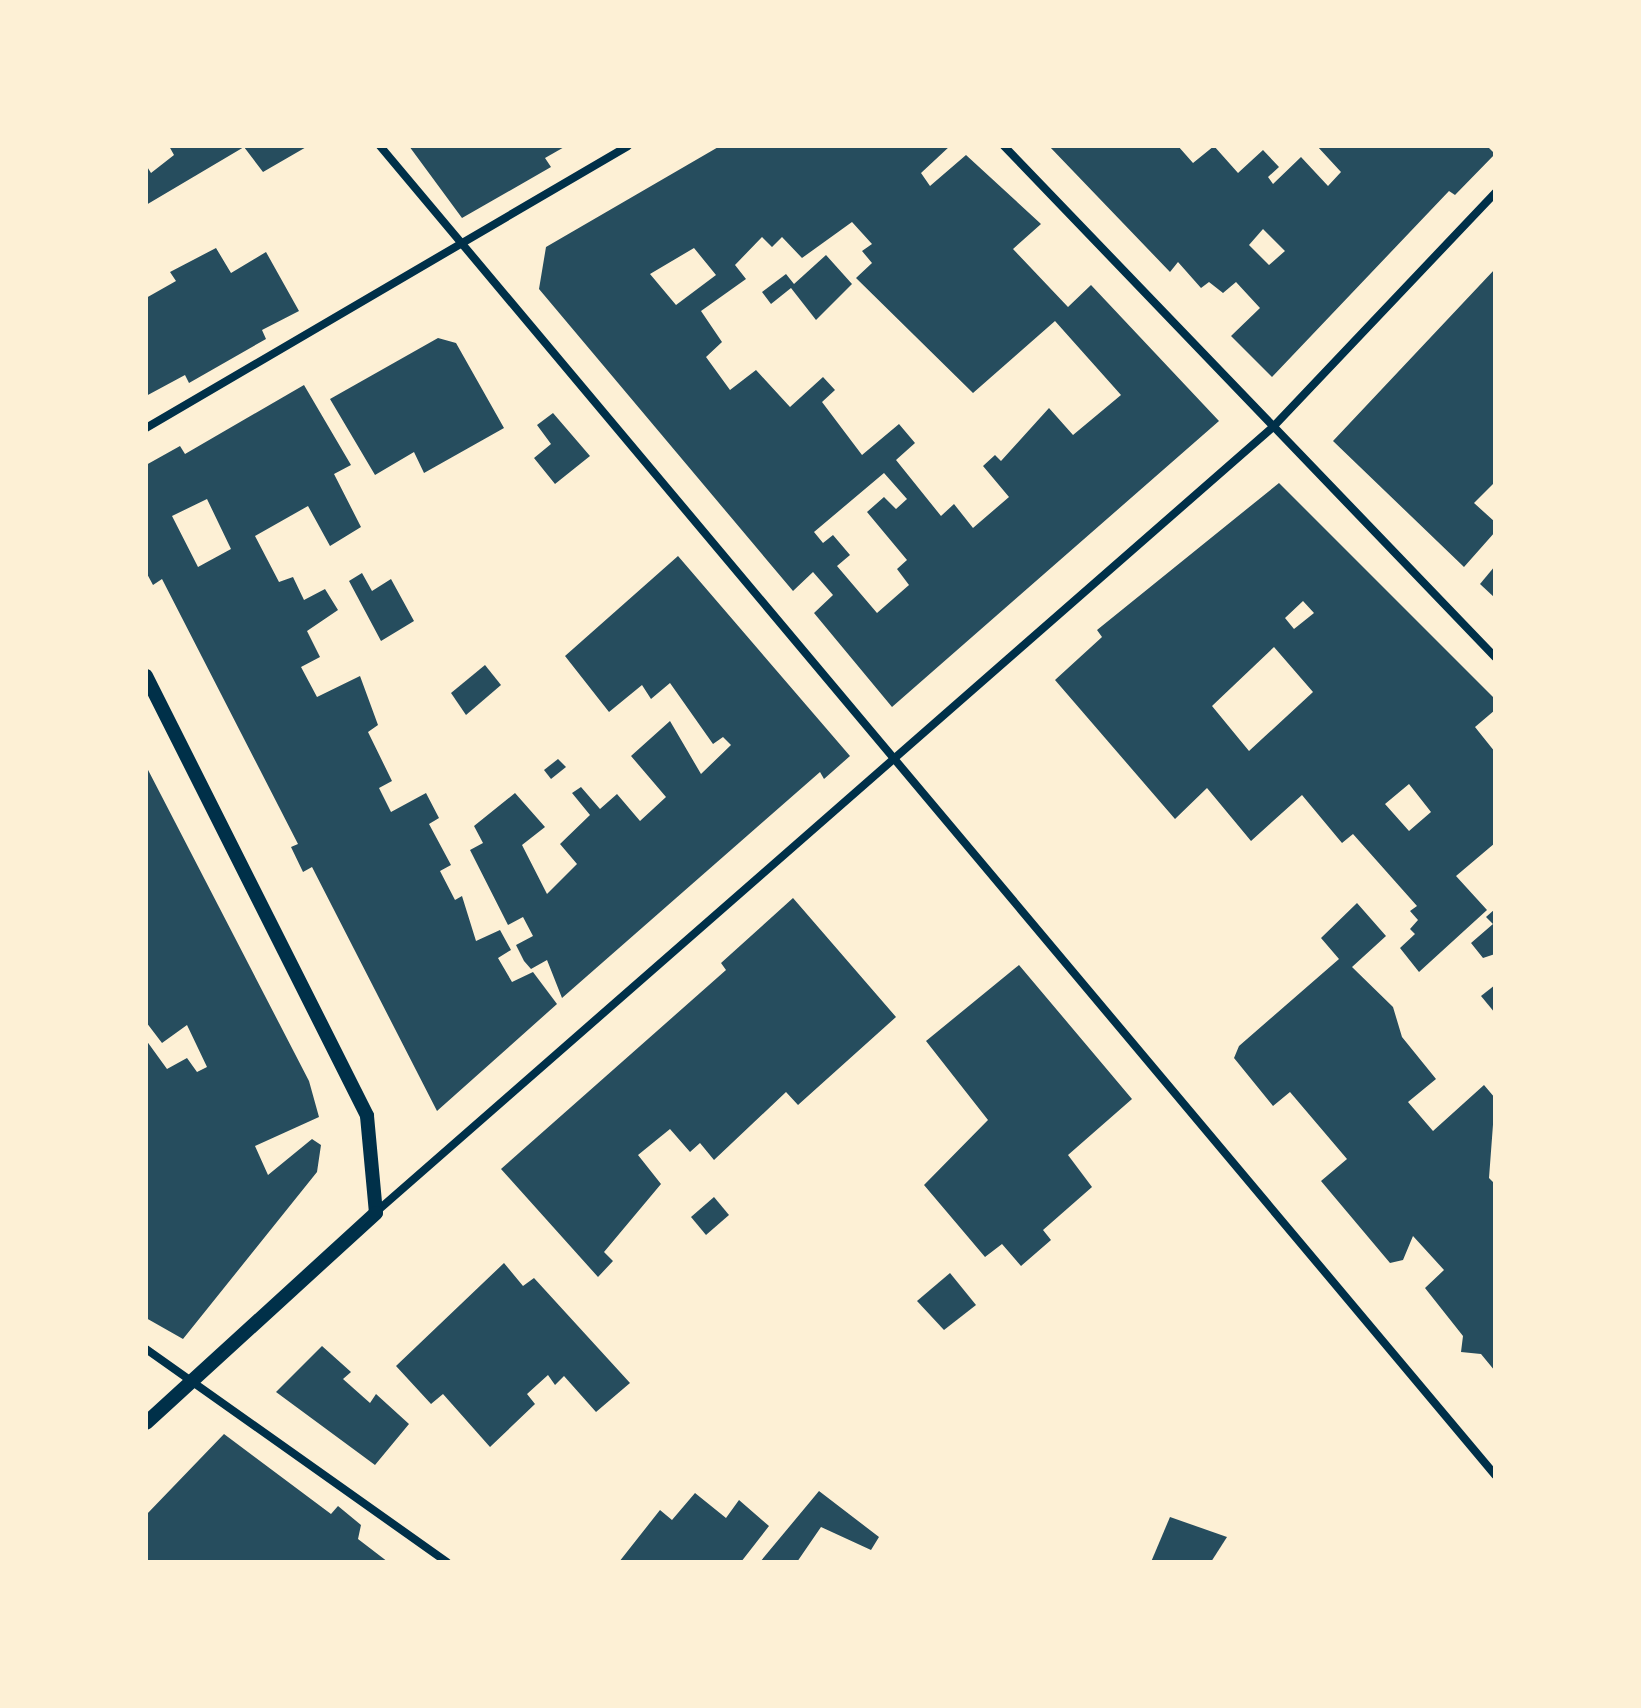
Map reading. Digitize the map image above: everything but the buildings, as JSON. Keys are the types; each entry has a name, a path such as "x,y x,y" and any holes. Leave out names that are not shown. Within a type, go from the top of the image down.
{"street":[{"path":"380,146 895,751 1495,1475"},
{"path":"146,428 628,146"},
{"path":"1004,146 1495,657"},
{"path":"146,1423 376,1213 895,751 1273,427 1495,193"},
{"path":"146,676 367,1116 376,1213"},
{"path":"146,1349 447,1562"}]}
